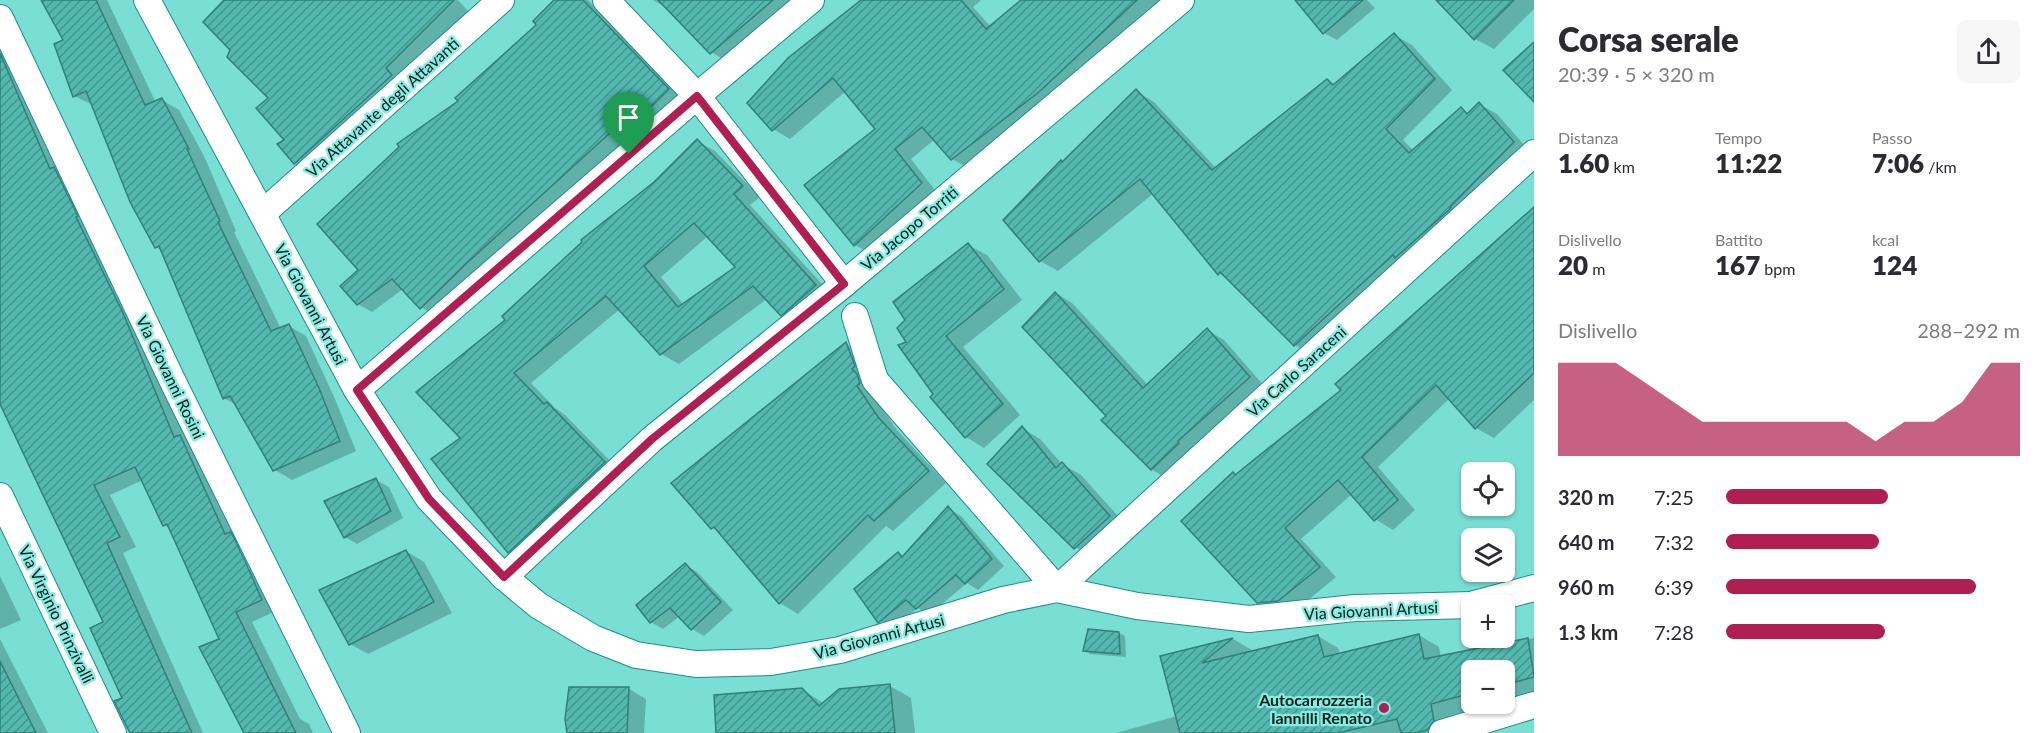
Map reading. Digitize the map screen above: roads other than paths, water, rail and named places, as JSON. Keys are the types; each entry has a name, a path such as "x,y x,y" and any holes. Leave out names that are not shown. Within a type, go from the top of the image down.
{"street":[{"name":"Via Attavante degli Attavanti","path":"263,213 501,0"},
{"path":"606,0 697,96 844,284"},
{"path":"357,390 811,0"},
{"name":"Via Jacopo Torriti","path":"504,577 652,439 844,284 1181,0"},
{"name":"Via Giovanni Artusi","path":"157,5 263,213 357,390 429,499 504,577 539,606 593,638 636,655 696,664 771,662 840,650 1003,600 1057,589 1137,606 1249,619 1355,608 1461,605"},
{"name":"Via Giovanni Rosini","path":"0,18 174,384 347,733"},
{"name":"Via Carlo Saraceni","path":"1057,589 1534,153"},
{"path":"855,316 875,380 1057,589"},
{"name":"Via Virginio Prinzivalli","path":"0,496 113,733"},
{"name":"Via Giovanni Artusi","path":"1512,594 1534,588"},
{"path":"1442,733 1534,705"}],"place":[{"name":"Autocarrozzeria Iannilli Renato","path":"1384,708"}]}
